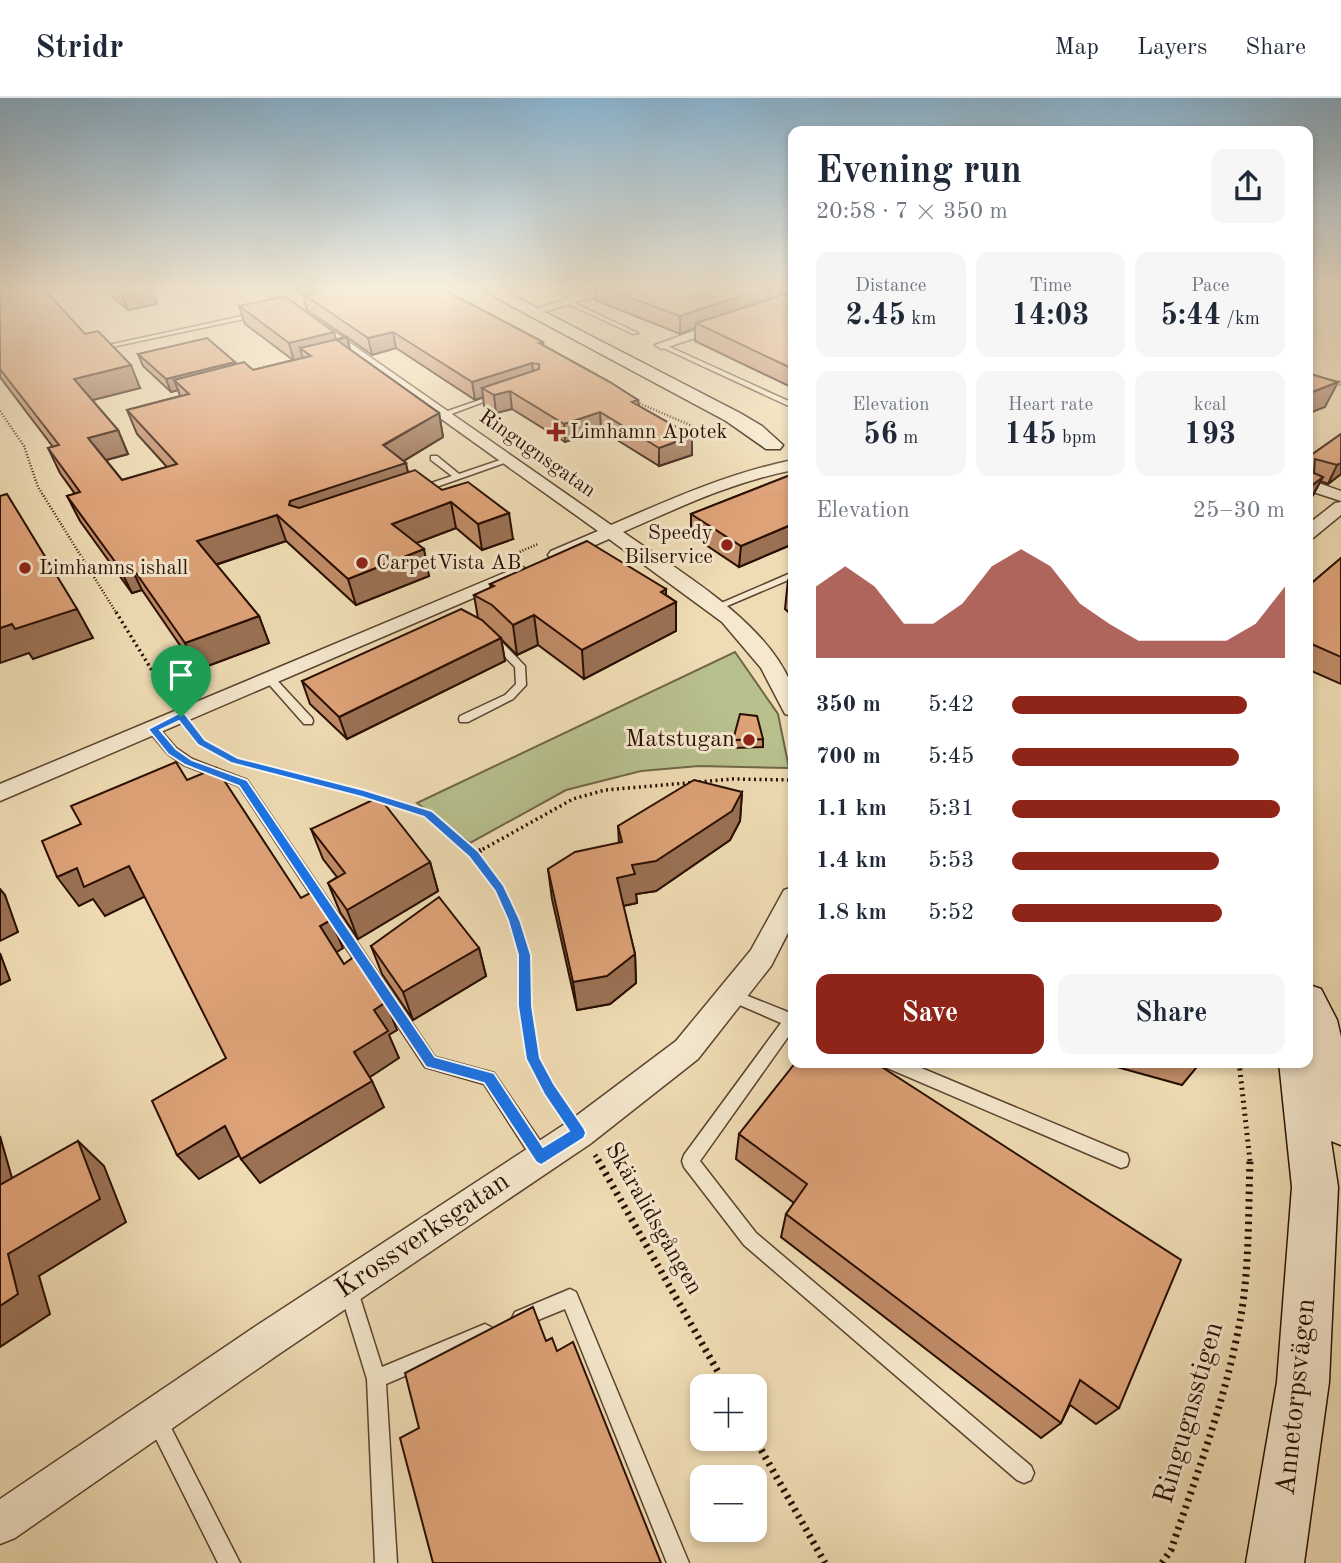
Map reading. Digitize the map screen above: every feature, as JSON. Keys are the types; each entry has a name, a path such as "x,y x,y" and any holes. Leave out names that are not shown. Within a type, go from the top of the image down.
{"main road":[{"path":"621,358 780,441"},
{"path":"624,358 780,441"},
{"path":"780,441 776,458 788,463"},
{"path":"1313,1012 1341,1125"},
{"name":"Annetorpsvägen","path":"1275,1563 1303,1382 1315,1187 1300,1068"}],"street":[{"name":"Ringugnsgatan","path":"356,358 443,414 612,531"},
{"path":"708,489 722,478 761,459 780,441"},
{"path":"0,793 270,679 444,611 612,531 708,489 757,472 788,466"},
{"path":"1313,486 1341,496"},
{"path":"1313,529 1341,507"},
{"path":"612,531 717,607 766,660 788,698"},
{"name":"Krossverksgatan","path":"0,1523 579,1133 687,1050 761,958 788,907"}],"lane":[{"path":"691,358 788,404"},
{"path":"443,414 512,391"},
{"path":"434,458 458,477"},
{"path":"406,494 509,460"},
{"path":"717,607 788,577"},
{"path":"464,719 509,697 522,685 520,666 503,648 480,631"},
{"path":"270,679 308,721"},
{"path":"153,729 172,751 188,762 243,783 430,1062 489,1078 541,1157"},
{"path":"733,996 788,1019"},
{"path":"788,1026 690,1161 750,1239 1024,1473"},
{"path":"904,1068 1121,1160"},
{"path":"348,1287 376,1380 386,1563"},
{"path":"376,1380 570,1298 678,1563"},
{"path":"155,1418 224,1561"}],"path":[{"path":"567,358 600,378"},
{"path":"1321,378 1341,384"},
{"path":"633,400 727,441"},
{"path":"0,411 23,446 38,487 181,717 201,743 224,754"},
{"name":"Skäralidsgången","path":"248,764 388,800 428,814 474,854 500,889 521,943 524,955 525,1006 533,1059 549,1089 612,1183 719,1374"},
{"path":"474,854 573,799 605,790 733,779 788,780"},
{"name":"Ringugnsstigen","path":"1163,1563 1171,1550 1220,1405 1238,1333 1247,1251 1250,1149 1240,1068"},
{"path":"762,1451 825,1563"}],"green space":[{"path":"735,652 778,714 788,763 788,768 699,766 641,771 566,790 470,843 417,803"}],"building":[{"path":"0,358 125,358 131,365 74,379 118,430 88,438 122,480 177,464 127,410 189,394 174,380 244,362 253,370 301,358 363,358 439,413 383,445 406,463 290,501 289,505 299,508 415,470 442,490 468,482 509,513 478,524 451,502 392,524 424,549 348,579 277,515 197,541 259,616 185,643 129,563 119,567 67,496 80,492 48,448 59,445 0,369"},
{"path":"143,358 231,358 235,362 166,379"},
{"path":"435,358 567,358 638,400 632,402 692,436 659,448 600,412 564,424 510,391 494,395 482,388 539,369 539,364 532,363 472,382"},
{"path":"771,358 788,358 788,367"},
{"path":"1313,375 1338,382 1313,392"},
{"path":"1341,434 1341,463 1337,465 1315,459 1314,473 1323,477 1313,484 1313,454"},
{"path":"788,476 788,526 741,546 691,514"},
{"name":"Limhamns ishall","path":"7,494 77,609 15,629 12,624 0,628 0,496"},
{"path":"587,541 666,589 661,592 676,602 582,650 534,615 513,625 492,605 474,595 494,586 490,584"},
{"path":"1341,558 1341,657 1313,645 1313,582"},
{"path":"461,609 482,620 501,638 339,717 302,681"},
{"path":"740,714 757,716 763,739 733,740"},
{"path":"176,762 187,780 216,768 301,898 312,892 331,920 320,926 344,964 355,956 386,1002 374,1010 388,1031 354,1052 372,1081 241,1159 225,1126 177,1155 152,1101 226,1058 129,866 84,887 77,868 57,877 42,841 81,824 71,806"},
{"path":"694,780 742,792 732,811 656,861 632,865 635,874 617,878 635,954 607,976 573,982 548,869 575,852 622,842 618,826"},
{"path":"379,797 430,862 347,910 328,883 345,873 311,829"},
{"path":"439,897 479,948 403,992 371,946"},
{"path":"791,1068 883,1068 1181,1260 1119,1408 1080,1380 1061,1423 786,1214 807,1184 739,1134"},
{"path":"78,1141 100,1199 8,1254 18,1294 0,1306 0,1185"},
{"path":"533,1307 546,1341 552,1338 557,1351 573,1342 661,1563 433,1563 400,1438 419,1428 405,1373"}],"place":[{"name":"Limhamn Apotek","path":"556,432"},
{"name":"Speedy Bilservice","path":"727,545"},
{"name":"CarpetVista AB","path":"362,563"},
{"name":"Limhamns ishall","path":"25,568"},
{"name":"Matstugan","path":"749,740"}],"route":[{"path":"181,717 201,743 235,760 428,814 474,854 500,889 514,920 524,955 525,1006 533,1059 549,1089 579,1133 541,1157 489,1078 430,1062 243,783 188,762 172,751 153,729 181,717"}]}
